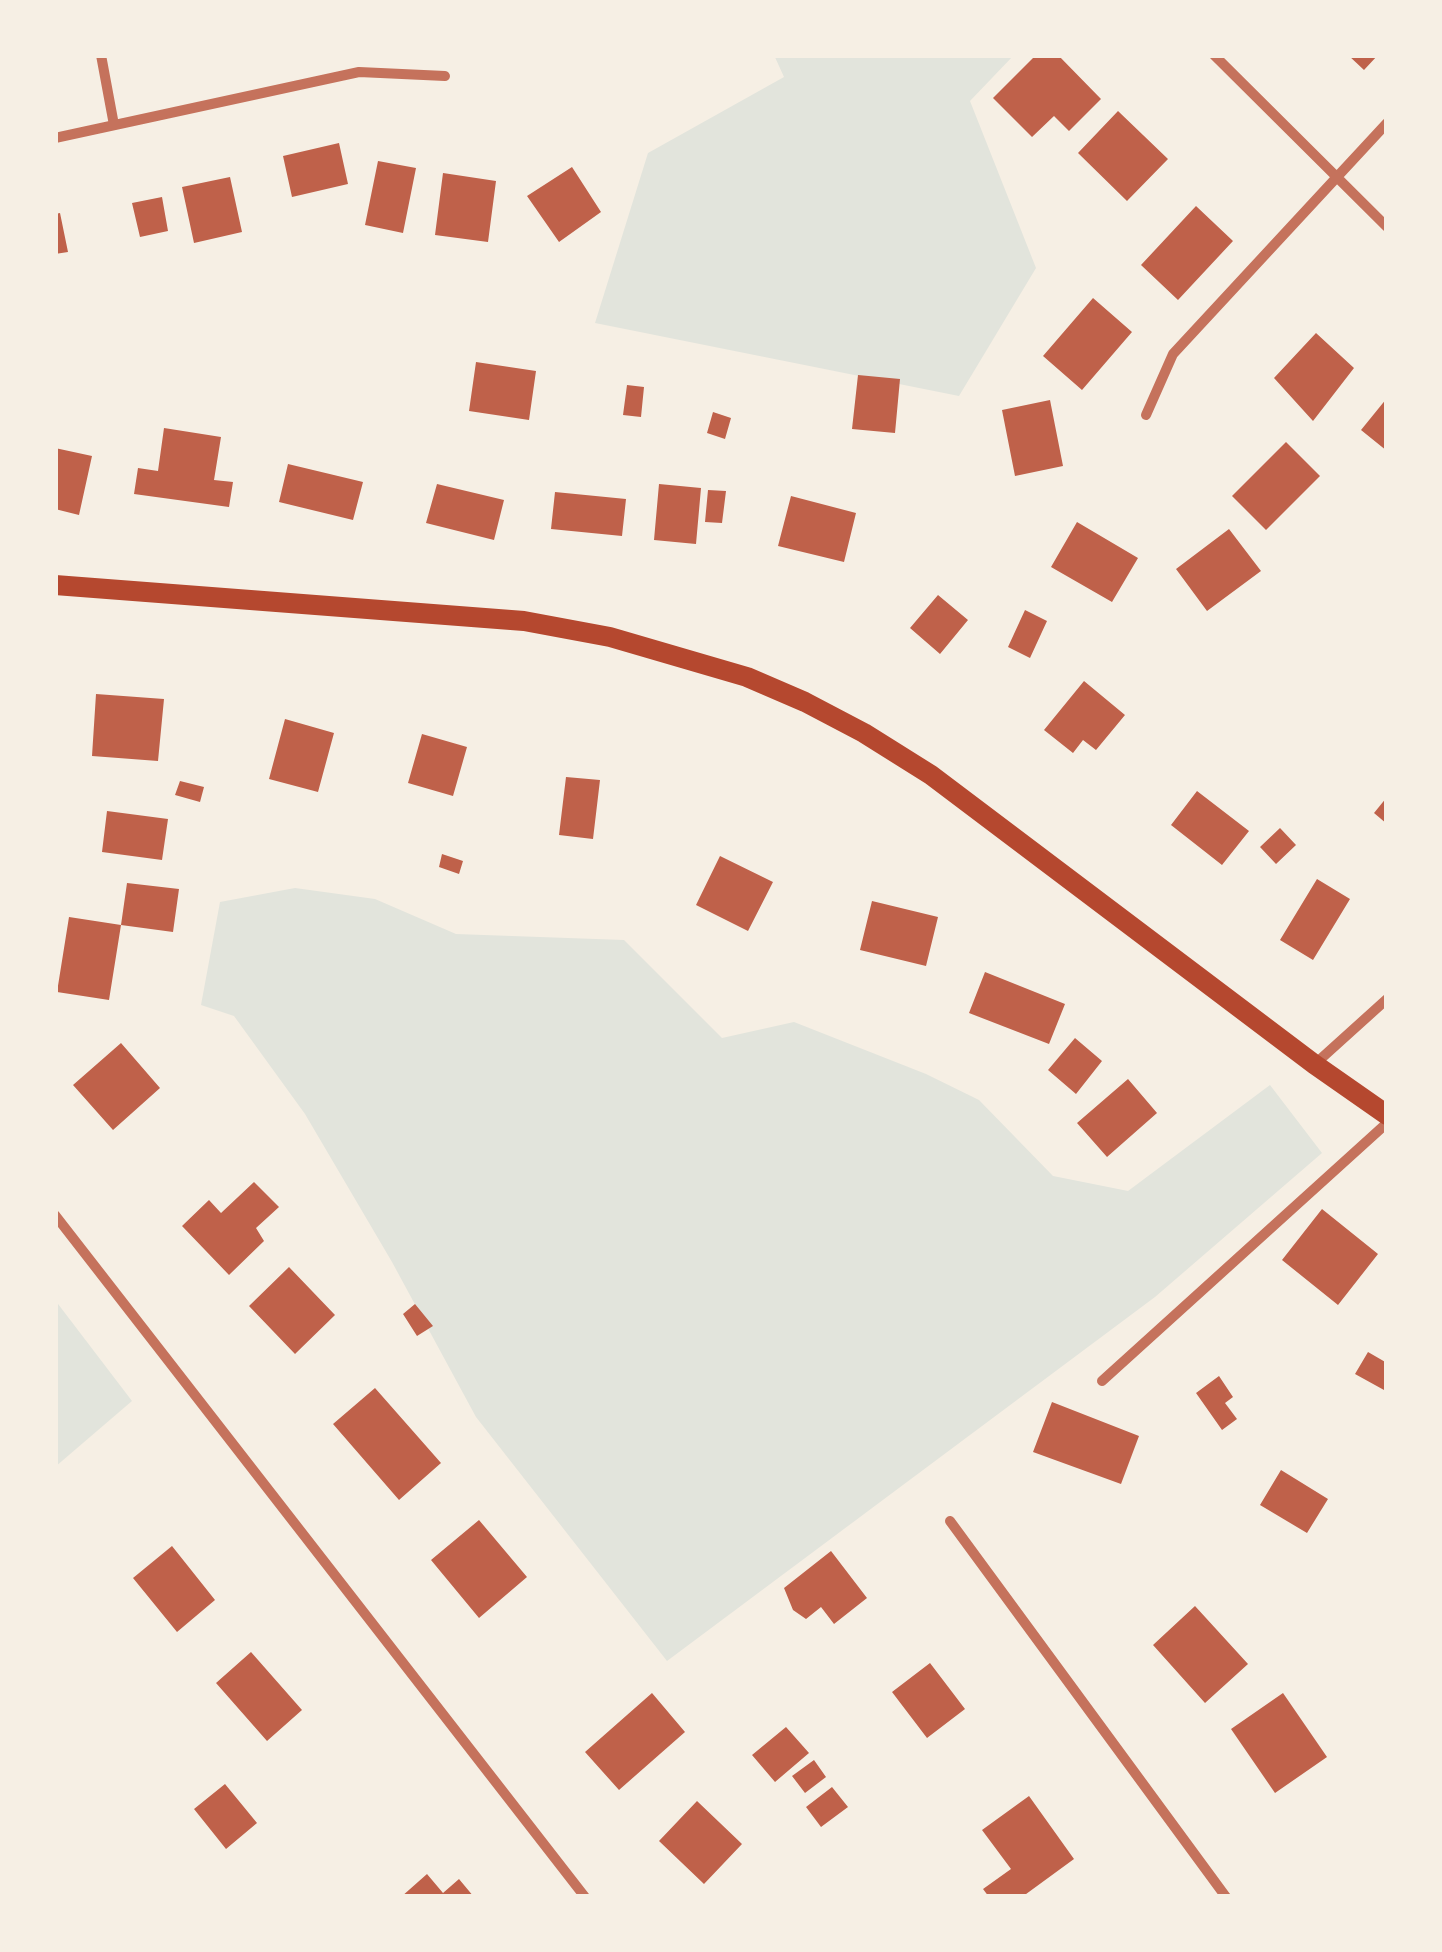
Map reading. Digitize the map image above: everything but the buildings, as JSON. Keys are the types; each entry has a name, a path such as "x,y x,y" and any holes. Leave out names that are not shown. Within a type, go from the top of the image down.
{"main road":[{"path":"55,584 524,621 610,637 747,677 805,702 931,775 1387,1115"}],"street":[{"path":"101,55 114,124"},
{"path":"1214,55 1387,227"},
{"path":"55,138 360,72 445,76"},
{"path":"1146,415 1172,354 1387,123"},
{"path":"1314,1064 1387,998"},
{"path":"1102,1381 1387,1123"},
{"path":"55,1214 585,1897"},
{"path":"950,1521 1226,1897"}],"shaded area":[{"path":"774,55 1014,55 970,101 1036,268 959,396 595,323 648,153 784,77"},
{"path":"295,888 375,899 456,934 624,940 722,1038 794,1022 926,1074 979,1100 1053,1176 1128,1191 1270,1085 1322,1153 1155,1297 667,1661 476,1417 392,1262 305,1114 234,1016 201,1005 220,902"},
{"path":"55,1300 132,1401 55,1467"}]}
